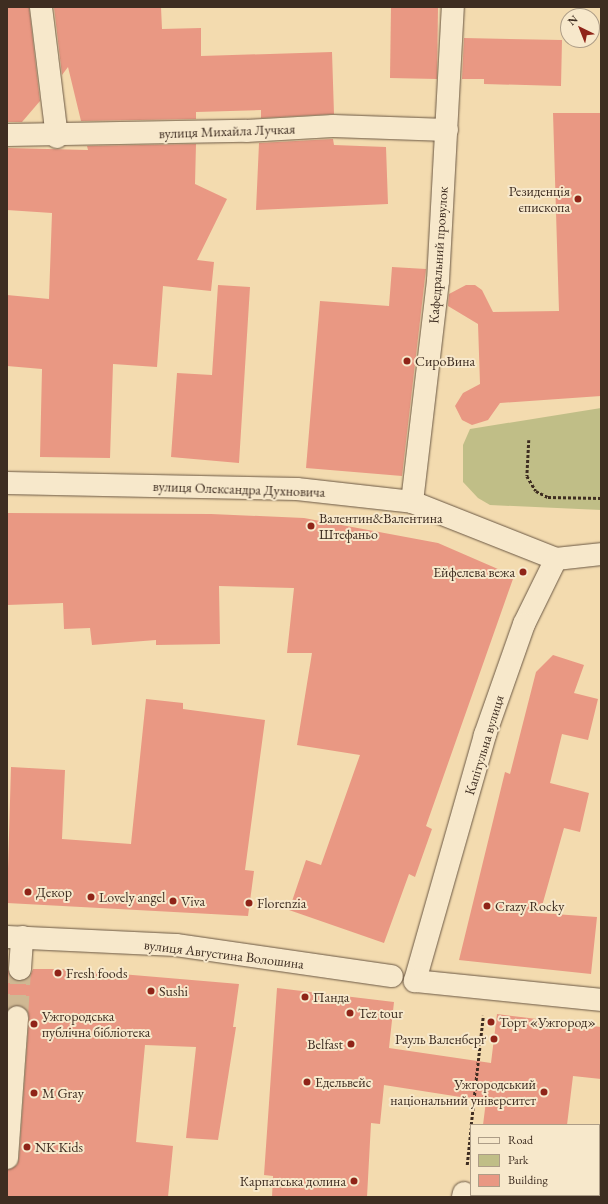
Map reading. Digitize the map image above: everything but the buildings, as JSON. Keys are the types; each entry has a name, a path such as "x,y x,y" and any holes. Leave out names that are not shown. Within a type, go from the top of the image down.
{"street":[{"path":"41,7 57,137"},
{"name":"Кафедральний провулок","path":"412,502 438,281 453,7"},
{"name":"вулиця Михайла Лучкая","path":"7,135 57,137 333,126 447,130"},
{"name":"вулиця Олександра Духновича","path":"7,483 297,488 412,502 556,559"},
{"path":"556,559 601,554"},
{"name":"Капітульна вулиця","path":"556,559 524,624 485,735 415,981 601,1000"},
{"path":"14,937 20,969"},
{"name":"вулиця Августина Волошина","path":"14,937 176,945 392,976"},
{"path":"7,1158 17,1017"}],"path":[{"path":"529,440 527,476 536,491 548,498 601,498"},
{"path":"471,1124 484,1008"},
{"path":"464,1195 470,1136"}],"green space":[{"path":"601,408 601,510 490,505 478,498 463,482 463,445 470,429"}],"tunnel":[{"path":"17,1017 20,969"}],"place":[{"name":"Резиденція єпископа","path":"578,199"},
{"name":"СироВина","path":"407,361"},
{"name":"Валентин&Валентина Штефаньо","path":"311,526"},
{"name":"Ейфелева вежа","path":"523,572"},
{"name":"Декор","path":"28,892"},
{"name":"Lovely angel","path":"91,897"},
{"name":"Viva","path":"173,901"},
{"name":"Florenzia","path":"249,903"},
{"name":"Crazy Rocky","path":"487,906"},
{"name":"Fresh foods","path":"58,973"},
{"name":"Sushi","path":"151,991"},
{"name":"Панда","path":"305,997"},
{"name":"Tez tour","path":"350,1013"},
{"name":"Торт «Ужгород»","path":"491,1022"},
{"name":"Ужгородська публічна бібліотека","path":"34,1024"},
{"name":"Рауль Валенберґ","path":"494,1039"},
{"name":"Belfast","path":"351,1044"},
{"name":"Едельвейс","path":"307,1082"},
{"name":"Ужгородський національний університет","path":"544,1092"},
{"name":"M Gray","path":"34,1093"},
{"name":"NK Kids","path":"27,1147"},
{"name":"Карпатська долина","path":"354,1181"}]}
